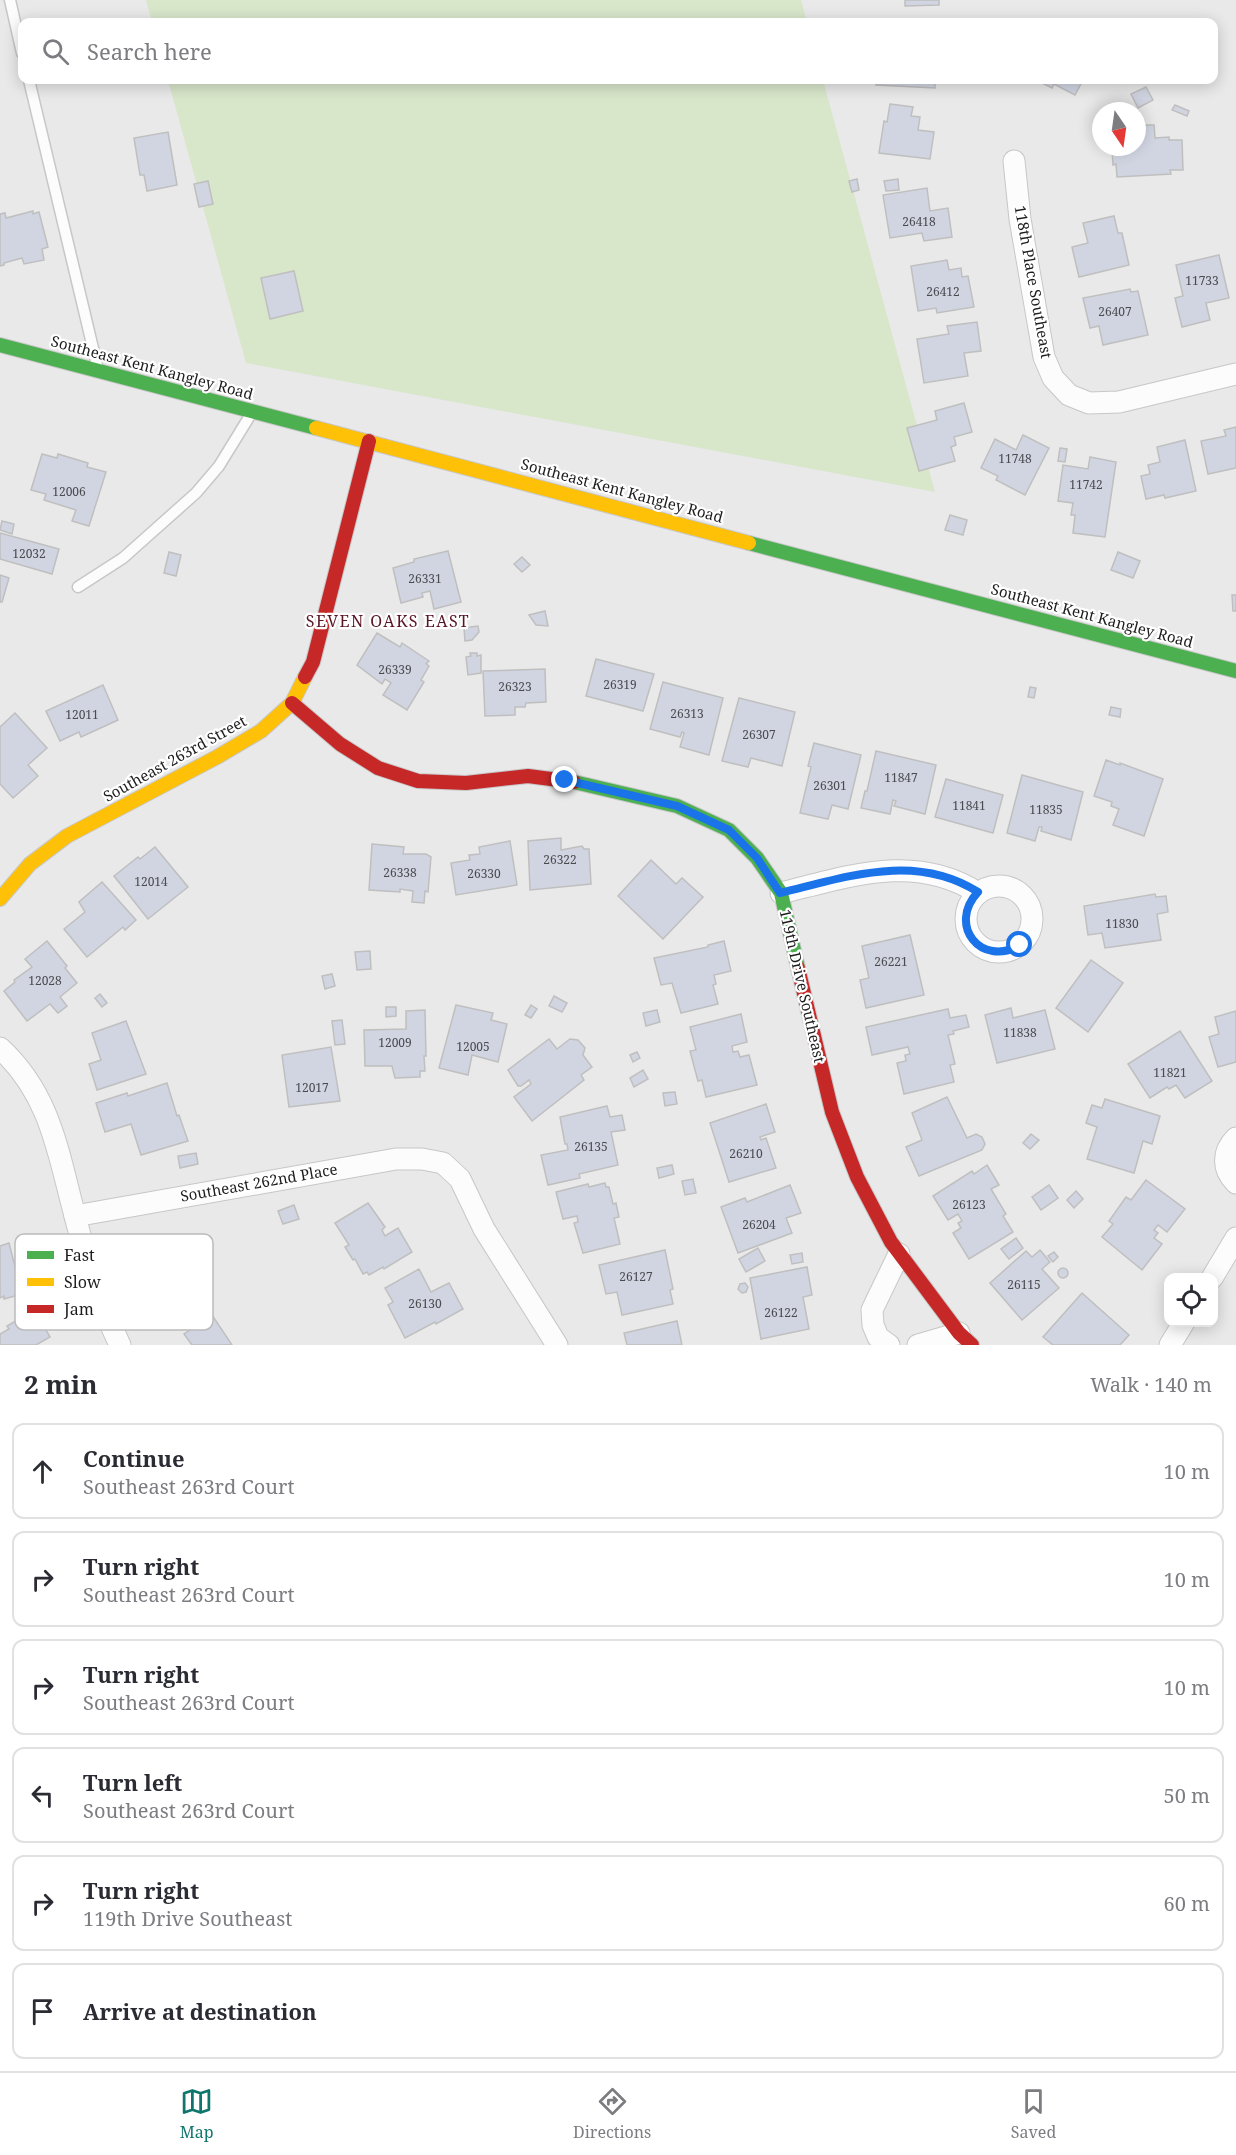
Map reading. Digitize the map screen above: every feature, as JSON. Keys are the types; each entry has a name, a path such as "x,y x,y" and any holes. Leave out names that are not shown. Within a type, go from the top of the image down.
{"street":[{"name":"118th Place Southeast","path":"1014,161 1020,219 1044,357 1053,378 1069,395 1089,403 1119,402 1236,374"},
{"name":"Southeast Kent Kangley Road","path":"0,345 1236,671"},
{"name":"Southeast 263rd Street","path":"0,899 30,864 66,836 217,757 261,731 292,703 313,662 369,441"},
{"name":"119th Drive Southeast","path":"292,703 340,744 378,768 418,781 466,783 528,776 565,780 677,806 729,830 757,858 780,893 832,1112 857,1177 891,1242 965,1339"},
{"path":"780,893 853,876 898,869 930,872 965,884 978,892"},
{"path":"0,1048 32,1086 51,1124 80,1234"},
{"path":"1236,1138 1228,1146 1225,1165 1228,1174 1236,1183"},
{"name":"Southeast 262nd Place","path":"75,1216 396,1159 422,1159 443,1163 460,1179 484,1229 557,1345"},
{"path":"1215,1273 1236,1238"},
{"path":"889,1345 878,1337 873,1324 872,1310 899,1254"},
{"path":"1170,1345 1181,1327"},
{"path":"112,1330 120,1345"},
{"name":"119th Drive Southeast","path":"918,1345 965,1339"}],"lane":[{"path":"10,0 18,35"},
{"path":"30,84 98,371"},
{"path":"78,588 123,558 196,493 219,466 253,411"}],"green space":[{"path":"146,0 801,0 806,18 151,18"},
{"path":"169,84 824,84 935,492 246,363"}],"building":[{"path":"905,0 939,0 939,5 905,6"},
{"path":"935,84 935,88 876,85"},
{"path":"1054,84 1081,84 1075,95"},
{"path":"1146,87 1153,100 1146,104 1135,102 1131,94"},
{"path":"890,104 913,107 911,116 920,117 918,130 934,132 930,159 879,153 884,121 887,122"},
{"path":"1175,105 1189,111 1187,116 1172,110"},
{"path":"1146,125 1154,125 1155,138 1169,137 1169,140 1182,140 1183,170 1170,170 1171,174 1117,177 1116,164 1113,165 1112,156 1146,156"},
{"path":"168,132 177,185 147,191 144,175 140,175 134,138"},
{"path":"857,179 859,190 852,192 849,181"},
{"path":"898,179 899,190 886,191 884,181"},
{"path":"208,181 213,204 199,207 194,184"},
{"path":"927,188 930,211 948,208 952,237 924,241 922,233 890,238 883,195"},
{"path":"33,211 33,214 39,212 48,247 42,249 44,260 24,264 22,258 0,266 0,214 5,213 6,218"},
{"path":"1114,216 1118,233 1122,233 1129,265 1079,277 1072,247 1088,243 1083,223"},
{"path":"1219,255 1229,298 1206,303 1210,320 1182,327 1175,298 1183,296 1176,265"},
{"path":"947,260 949,270 961,268 962,277 968,276 974,307 937,313 936,308 918,311 911,266"},
{"path":"294,271 303,311 270,319 261,278"},
{"path":"1130,289 1131,292 1138,291 1148,335 1103,345 1099,326 1090,328 1083,298"},
{"path":"977,322 981,351 964,353 968,376 924,383 917,339 949,334 947,326"},
{"path":"964,403 972,432 954,437 956,445 951,447 955,461 919,471 907,428 937,420 935,411"},
{"path":"1236,427 1236,468 1208,474 1201,441 1226,436 1224,430"},
{"path":"1023,435 1049,448 1025,495 996,480 998,476 981,468 995,439 1016,450"},
{"path":"1185,440 1196,491 1165,498 1164,495 1146,499 1141,476 1150,474 1148,465 1160,462 1157,447"},
{"path":"1060,448 1067,449 1065,462 1058,461"},
{"path":"42,454 57,458 58,454 88,463 87,467 106,472 89,526 72,521 76,510 44,500 46,494 31,490"},
{"path":"1090,457 1116,462 1105,537 1073,533 1075,515 1071,515 1073,503 1058,501 1063,465 1088,469"},
{"path":"950,515 967,520 963,535 945,530"},
{"path":"2,521 14,524 12,534 0,530"},
{"path":"0,533 59,549 52,574 0,559"},
{"path":"448,551 461,602 434,609 430,591 422,593 423,597 401,603 393,568 414,562 414,559"},
{"path":"169,552 181,555 176,576 164,573"},
{"path":"1118,552 1140,561 1133,578 1111,570"},
{"path":"522,557 530,565 522,572 514,564"},
{"path":"0,575 9,578 2,602 0,602"},
{"path":"1232,595 1236,595 1236,611 1233,611"},
{"path":"545,611 548,626 536,625 529,615"},
{"path":"478,626 479,632 472,640 465,641 464,628"},
{"path":"377,633 400,647 402,643 429,661 426,664 429,666 421,680 424,682 407,710 383,695 391,683 385,679 382,684 357,665"},
{"path":"470,653 481,655 481,673 468,675 466,657 471,656"},
{"path":"596,659 654,674 643,711 586,696"},
{"path":"545,669 546,702 526,703 525,707 515,707 515,715 485,716 483,671"},
{"path":"663,682 723,698 709,755 680,747 684,733 682,732 680,737 650,729"},
{"path":"103,685 118,720 81,737 79,732 60,741 46,711"},
{"path":"1030,687 1036,688 1034,698 1028,697"},
{"path":"739,698 795,712 782,766 751,758 748,767 722,761"},
{"path":"1111,707 1121,709 1120,717 1109,715"},
{"path":"15,713 47,748 28,765 38,776 13,798 0,784 0,727"},
{"path":"814,743 861,755 848,809 832,805 828,819 800,813"},
{"path":"876,751 936,765 925,814 894,806 896,801 893,800 890,814 861,808"},
{"path":"1106,760 1163,779 1144,836 1113,825 1119,809 1111,806 1112,802 1094,796"},
{"path":"1022,775 1083,792 1071,840 1041,831 1042,827 1039,827 1035,841 1007,833"},
{"path":"946,779 1003,795 993,833 935,817"},
{"path":"561,838 561,850 582,846 584,849 589,849 591,884 530,890 528,841"},
{"path":"510,841 517,885 456,895 451,863 470,860 469,855 480,854 479,847"},
{"path":"372,844 404,847 403,854 426,854 431,857 428,892 425,891 424,903 412,902 413,891 369,890"},
{"path":"155,847 188,887 148,919 114,876"},
{"path":"651,860 676,884 682,878 703,897 663,939 618,896"},
{"path":"102,882 136,920 125,930 123,927 87,957 64,929 85,912 79,902"},
{"path":"1155,894 1156,897 1166,896 1168,912 1157,914 1161,940 1105,948 1102,933 1088,935 1084,906"},
{"path":"910,935 924,995 866,1008 860,980 869,978 862,946"},
{"path":"47,941 77,983 60,997 67,1006 58,1013 50,1004 27,1021 4,991 15,982 14,980 32,967 25,959"},
{"path":"724,941 731,971 714,975 716,984 713,985 718,1004 681,1013 672,983 661,985 654,958 708,947 708,945"},
{"path":"370,951 371,969 357,970 355,952"},
{"path":"1091,960 1123,983 1088,1032 1056,1008"},
{"path":"332,974 335,986 325,989 322,976"},
{"path":"100,994 107,1003 102,1007 95,998"},
{"path":"554,996 567,1003 562,1012 549,1006"},
{"path":"456,1005 493,1013 491,1020 507,1024 498,1062 472,1055 468,1075 439,1068"},
{"path":"531,1005 537,1009 531,1018 525,1015"},
{"path":"386,1007 396,1007 396,1016 386,1017"},
{"path":"1011,1008 1013,1018 1045,1010 1055,1049 997,1063 985,1015"},
{"path":"948,1009 950,1018 966,1015 969,1027 953,1031 954,1034 948,1035 955,1064 950,1065 954,1082 904,1094 897,1063 906,1061 905,1055 910,1054 908,1047 872,1055 866,1027"},
{"path":"425,1010 425,1071 420,1071 420,1077 395,1078 392,1066 365,1066 364,1030 406,1029 406,1011"},
{"path":"657,1010 660,1022 646,1026 643,1013"},
{"path":"1236,1011 1236,1062 1218,1067 1209,1037 1219,1034 1215,1017"},
{"path":"741,1014 747,1042 732,1046 733,1052 738,1051 740,1057 749,1055 757,1085 706,1097 702,1080 698,1081 690,1051 696,1050 690,1027"},
{"path":"342,1020 345,1044 335,1045 332,1021"},
{"path":"126,1021 146,1074 97,1090 89,1064 101,1060 92,1033"},
{"path":"1180,1031 1212,1081 1185,1098 1176,1085 1169,1089 1167,1087 1150,1098 1128,1064"},
{"path":"549,1039 557,1049 570,1039 578,1040 585,1048 583,1055 592,1067 581,1075 584,1080 532,1121 514,1097 531,1084 529,1080 518,1086 508,1070"},
{"path":"331,1047 340,1101 289,1107 282,1055"},
{"path":"637,1052 640,1058 633,1062 630,1055"},
{"path":"643,1070 648,1079 634,1087 630,1078"},
{"path":"167,1083 177,1116 179,1115 188,1141 141,1155 131,1124 105,1132 96,1103 127,1093 128,1096"},
{"path":"675,1092 677,1104 665,1106 663,1093"},
{"path":"947,1097 967,1138 976,1134 982,1137 985,1144 982,1150 919,1176 906,1147 922,1140 912,1113"},
{"path":"1105,1099 1160,1116 1152,1144 1143,1141 1134,1173 1087,1159 1097,1127 1086,1123 1092,1105 1102,1108"},
{"path":"766,1104 775,1132 760,1137 761,1140 766,1138 776,1168 729,1182 710,1123"},
{"path":"607,1106 610,1117 622,1115 625,1130 611,1132 618,1165 579,1174 580,1178 548,1185 541,1155 568,1150 560,1117"},
{"path":"1031,1134 1039,1140 1030,1149 1023,1143"},
{"path":"196,1153 198,1164 180,1168 178,1156"},
{"path":"672,1165 674,1174 659,1178 657,1168"},
{"path":"987,1165 999,1185 991,1189 1006,1214 1003,1216 1013,1232 969,1259 953,1233 961,1228 958,1223 962,1221 958,1214 948,1220 933,1196 972,1171 974,1174"},
{"path":"693,1179 696,1193 685,1195 682,1181"},
{"path":"1146,1180 1185,1209 1167,1232 1158,1225 1154,1230 1158,1233 1154,1238 1162,1244 1142,1270 1102,1237 1113,1224 1109,1221 1126,1197 1131,1200"},
{"path":"605,1183 606,1187 609,1187 613,1204 616,1203 619,1217 614,1218 620,1244 583,1253 574,1223 578,1222 577,1216 563,1219 556,1192 588,1184 589,1187"},
{"path":"790,1185 801,1213 786,1218 792,1233 738,1253 721,1207 745,1198 747,1202"},
{"path":"1049,1185 1058,1198 1041,1210 1032,1197"},
{"path":"1076,1191 1083,1199 1074,1208 1067,1200"},
{"path":"368,1203 385,1227 382,1230 385,1236 398,1228 412,1252 369,1275 367,1272 363,1274 355,1259 353,1260 345,1247 349,1245 335,1223"},
{"path":"294,1205 299,1219 283,1224 278,1211"},
{"path":"1016,1238 1023,1248 1009,1259 1001,1249"},
{"path":"9,1243 15,1267 15,1296 4,1299 4,1296 0,1298 0,1246"},
{"path":"758,1248 765,1261 746,1272 739,1259"},
{"path":"665,1250 673,1289 670,1290 673,1304 622,1315 617,1292 606,1294 599,1265"},
{"path":"1040,1250 1050,1262 1042,1269 1059,1288 1022,1320 990,1283 1026,1251 1032,1257"},
{"path":"1054,1252 1058,1257 1053,1262 1048,1256"},
{"path":"802,1253 803,1262 792,1264 790,1255"},
{"path":"807,1267 812,1295 803,1297 809,1329 761,1339 750,1278"},
{"path":"1063,1268 1068,1273 1063,1278 1058,1273"},
{"path":"419,1269 431,1292 449,1283 463,1309 405,1338 388,1305 393,1302 385,1288"},
{"path":"745,1283 748,1287 746,1292 742,1293 738,1289 740,1284"},
{"path":"1082,1293 1129,1335 1120,1345 1053,1345 1043,1337"},
{"path":"213,1316 232,1345 192,1345 184,1334 190,1330 213,1330"},
{"path":"15,1321 15,1330 46,1330 50,1337 36,1345 0,1345 0,1334 9,1329 7,1326"},
{"path":"677,1321 682,1345 627,1345 624,1333"}],"traffic: fast":[{"path":"0,345 316,428"},
{"path":"749,543 1236,671"},
{"path":"574,782 677,806 729,830 757,858 781,893 798,968"}],"traffic: slow":[{"path":"316,428 749,543"},
{"path":"0,899 30,864 67,836 217,757 261,731 292,703 305,677"}],"traffic: jam":[{"path":"305,677 313,662 369,441"},
{"path":"292,703 340,744 378,768 418,781 466,783 528,776 574,782"},
{"path":"798,968 832,1112 857,1177 891,1242 959,1333 972,1345"}],"district":[{"name":"SEVEN OAKS EAST","path":"388,621"}],"route":[{"path":"565,780 677,806 729,830 757,858 780,893 853,876 898,869 930,872 965,884 978,892 966,910 967,931 972,940 980,947 990,951 1010,950 1020,945"}]}
